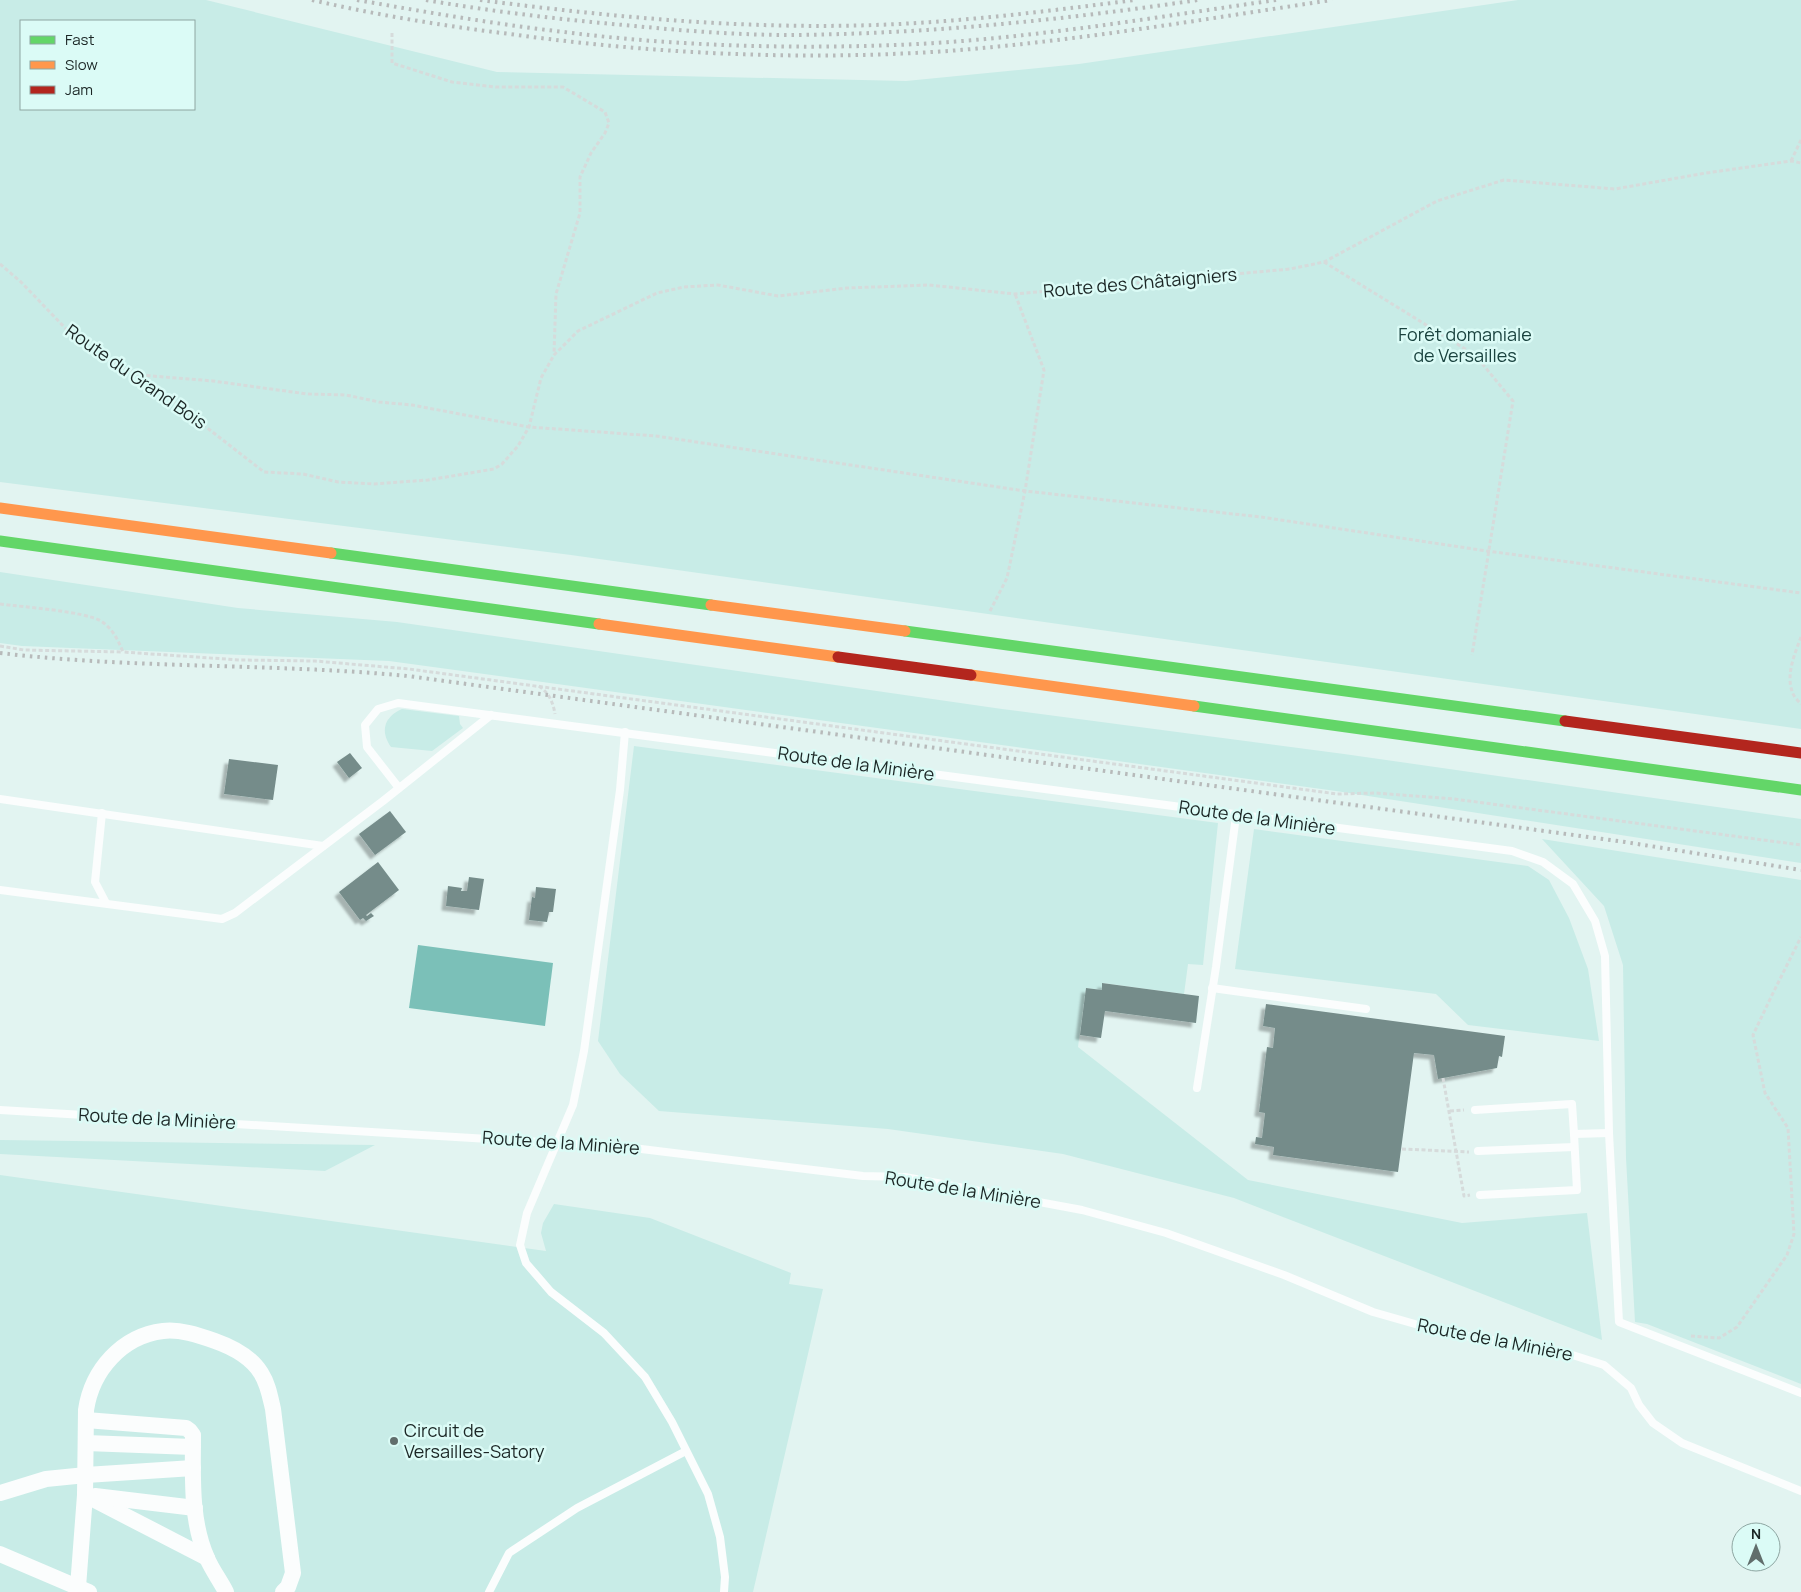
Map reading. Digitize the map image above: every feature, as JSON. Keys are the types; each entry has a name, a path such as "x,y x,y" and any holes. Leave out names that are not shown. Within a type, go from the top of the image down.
{"highway":[{"path":"0,508 1801,753"},
{"path":"0,541 1801,790"}],"street":[{"path":"0,1554 84,1590 86,1420 88,1397 92,1384 115,1353 137,1338 162,1331 197,1334 225,1345 239,1353 255,1365 268,1385 274,1418 293,1573 288,1587 283,1592"},
{"path":"86,1420 186,1428 193,1435 195,1508 200,1538 207,1558 226,1592"},
{"path":"86,1443 193,1448"},
{"path":"0,1493 46,1479 193,1468"},
{"path":"85,1495 195,1508"},
{"path":"85,1495 207,1558"}],"lane":[{"name":"Route de la Minière","path":"399,788 367,747 364,725 378,709 398,703 1512,852 1543,862 1573,884 1595,921 1605,956 1609,1133 1618,1322 1801,1393"},
{"path":"0,890 222,919 235,913 383,801 491,715"},
{"path":"626,732 584,1051 573,1105 527,1213 520,1244 526,1263 551,1292 604,1333 645,1377 672,1422 708,1494 720,1537 725,1577 724,1592"},
{"path":"0,800 102,813 323,846"},
{"path":"102,813 95,882 106,903"},
{"path":"1197,1088 1236,816"},
{"path":"1212,988 1366,1009"},
{"path":"1475,1110 1572,1104 1574,1134 1577,1190 1480,1195"},
{"name":"Route de la Minière","path":"0,1110 625,1147 863,1176 905,1177 1082,1210 1166,1232 1284,1275 1373,1312 1443,1332 1563,1352 1604,1365 1631,1388 1639,1405 1653,1423 1669,1436 1801,1491"},
{"path":"1574,1134 1609,1133"},
{"path":"1478,1151 1574,1147"},
{"path":"488,1592 509,1553 577,1508 686,1451"}],"path":[{"path":"392,33 392,63 452,82 496,88 563,87 605,112 608,123 605,133 591,153 580,177 580,213 556,294 554,355"},
{"path":"1791,161 1801,140"},
{"name":"Route des Châtaigniers","path":"529,426 541,378 554,355 578,331 657,293 684,287 718,285 778,296 847,288 929,285 1015,294 1290,269 1324,262 1437,201 1504,180 1615,189 1706,173 1791,161 1801,162"},
{"path":"1324,262 1475,355 1513,401 1472,655"},
{"name":"Route du Grand Bois","path":"0,264 21,282 68,331 105,359 139,375 264,472 303,474 338,482 402,483 494,469 510,456 529,426"},
{"path":"990,611 1007,578 1025,491 1044,370 1015,294"},
{"path":"139,375 213,381 307,394 346,395 529,426 656,436 1025,491 1261,517 1488,552 1801,593"},
{"path":"0,604 80,614 100,621 116,635 123,652"},
{"path":"1801,637 1794,656 1790,678 1792,692 1801,704"},
{"path":"0,646 24,650 123,652 240,660 366,665 539,686 1337,794 1375,793 1454,799 1801,845"},
{"path":"539,686 546,691 552,703 557,723"},
{"path":"1687,1336 1719,1338 1736,1327 1787,1255 1794,1234 1788,1128 1765,1093 1754,1035 1801,938"},
{"path":"1443,1078 1464,1196 1480,1195"},
{"path":"1402,1149 1456,1152 1478,1151"}],"green space":[{"name":"Forêt domaniale de Versailles","path":"0,0 206,0 497,72 906,81 1079,64 1518,0 1801,0 1801,729 571,555 0,482"},
{"path":"0,572 238,608 397,622 1002,709 1344,754 1801,819 1801,863 1336,791 389,661 22,646 0,643"},
{"path":"402,709 459,716 460,724 463,728 432,751 391,747 386,735 386,725 391,716"},
{"path":"634,746 1218,823 1203,965 1188,964 1184,994 1103,983 1102,990 1086,988 1078,1047 1248,1180 1462,1223 1587,1213 1602,1340 1234,1198 1063,1154 888,1129 659,1111 620,1074 598,1041"},
{"path":"1254,829 1528,866 1549,880 1569,918 1588,969 1599,1041 1468,1025 1436,994 1235,969"},
{"path":"1542,839 1801,880 1801,1384 1647,1324 1635,1322 1626,1158 1623,965 1604,906"},
{"path":"0,1140 375,1145 325,1171 0,1154"},
{"name":"Circuit de Versailles-Satory","path":"0,1175 546,1251 541,1233 543,1223 554,1204 650,1218 791,1273 789,1284 823,1289 753,1592 0,1592"}],"water":[{"path":"418,945 553,963 545,1026 409,1008"}],"building":[{"path":"350,753 362,768 349,778 337,762"},
{"path":"229,759 278,765 273,800 224,794"},
{"path":"390,811 406,832 375,855 359,834"},
{"path":"378,862 399,890 366,915 371,913 374,916 366,921 363,918 360,920 339,892"},
{"path":"469,877 484,879 479,910 446,906 448,886 462,888 461,891 467,891"},
{"path":"536,887 556,889 553,912 549,912 547,922 529,920 532,897 535,898"},
{"path":"1102,983 1199,996 1196,1023 1105,1011 1101,1038 1080,1035 1086,988 1102,990"},
{"path":"1266,1004 1505,1036 1502,1057 1499,1056 1497,1068 1438,1079 1434,1055 1414,1053 1398,1172 1273,1155 1274,1147 1255,1144 1256,1137 1262,1138 1265,1113 1259,1112 1267,1047 1273,1048 1275,1028 1263,1026"}],"railway":[{"path":"312,0 435,24 564,41 674,51 783,55 893,54 996,47 1141,29 1332,0"},
{"path":"357,0 486,22 605,37 689,43 814,47 897,45 992,38 1087,27 1276,0"},
{"path":"426,0 504,12 609,24 674,30 790,35 893,32 995,25 1198,0"},
{"path":"480,0 636,17 794,26 846,26 958,20 1135,0"},
{"path":"0,653 102,662 306,669 408,676 1625,842 1801,870"}],"traffic: fast":[{"path":"0,541 599,624"},
{"path":"331,553 711,605"},
{"path":"905,631 1565,721"},
{"path":"1194,706 1801,790"}],"traffic: slow":[{"path":"0,508 331,553"},
{"path":"711,605 905,631"},
{"path":"599,624 838,657"},
{"path":"971,675 1194,706"}],"traffic: jam":[{"path":"838,657 971,675"},
{"path":"1565,721 1801,753"}],"place":[{"name":"Circuit de Versailles-Satory","path":"394,1441"}]}
